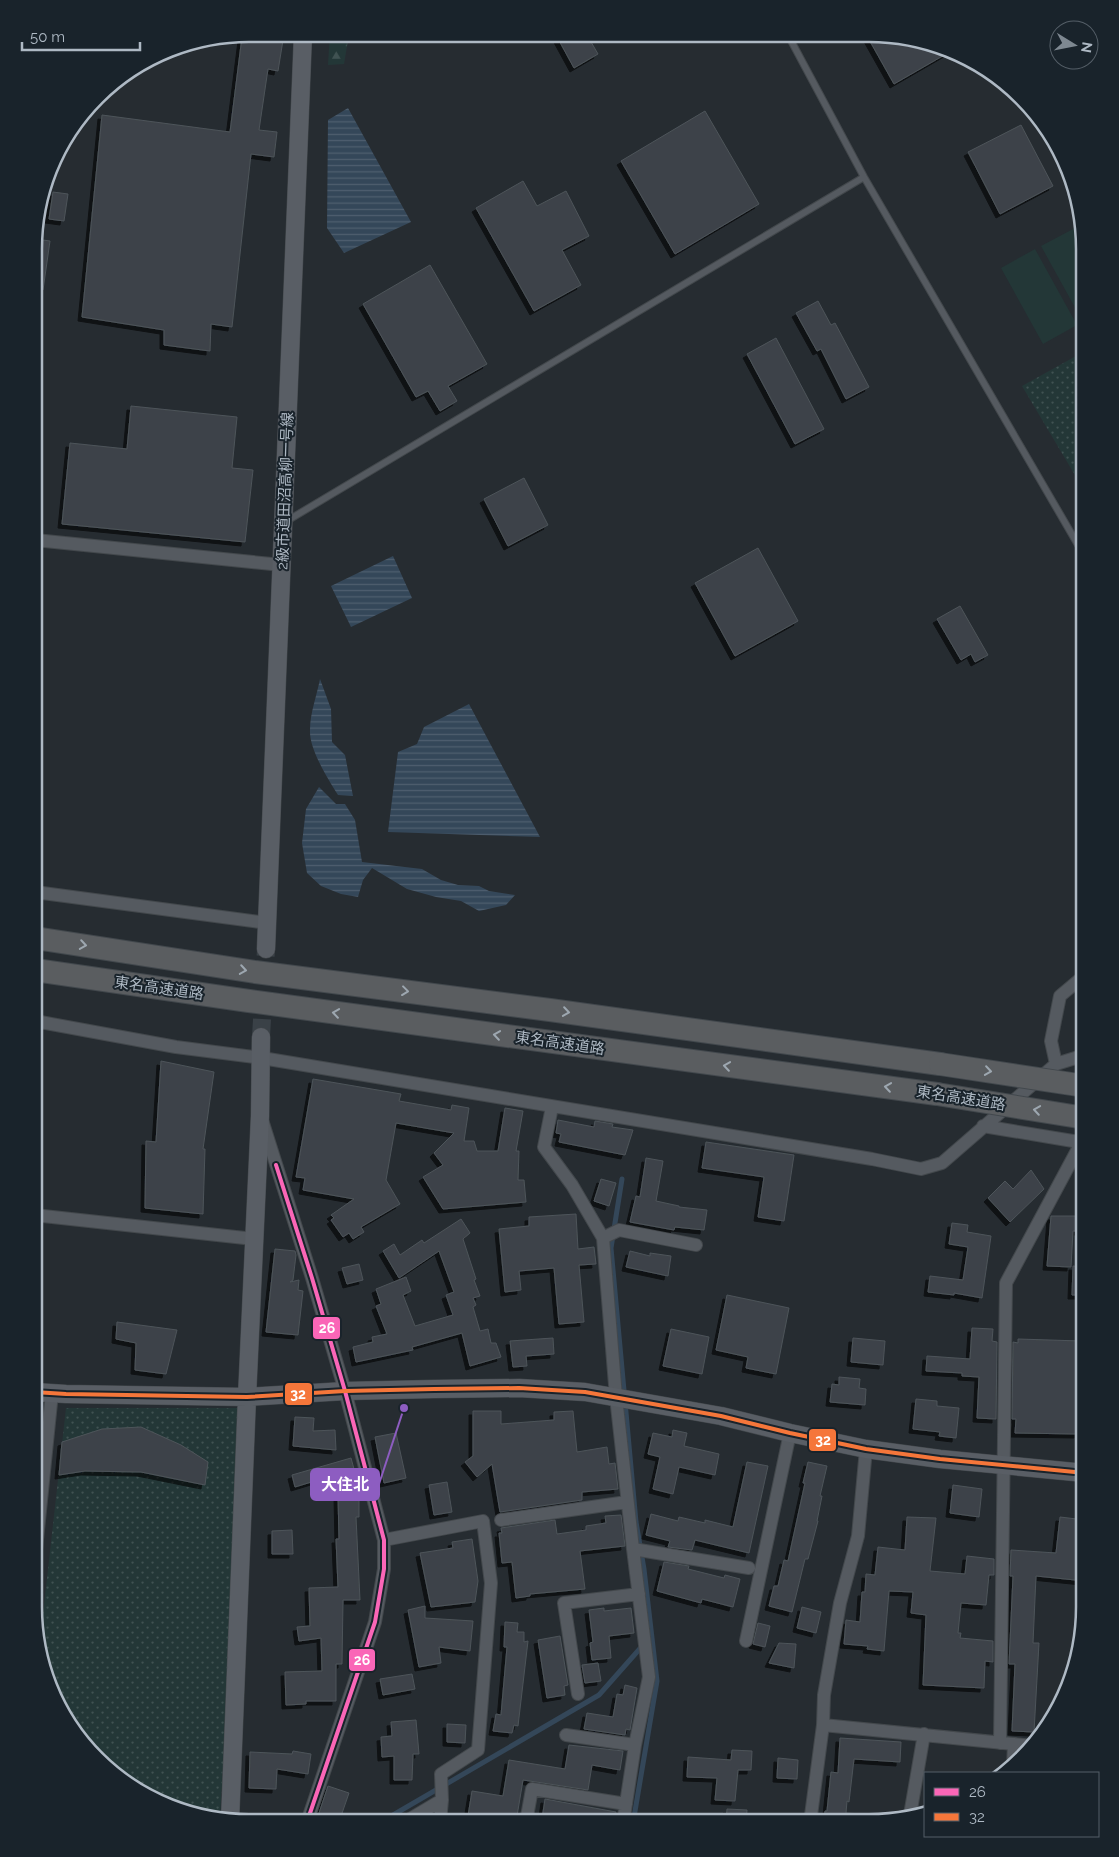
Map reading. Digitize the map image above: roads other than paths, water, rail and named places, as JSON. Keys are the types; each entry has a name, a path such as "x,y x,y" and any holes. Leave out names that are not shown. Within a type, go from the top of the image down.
{"highway":[{"name":"東名高速道路","path":"42,939 255,972 550,1010 1076,1085"},
{"name":"東名高速道路","path":"42,971 259,1003 937,1094 1076,1117"}],"street":[{"name":"2級市道田沼高柳一号線","path":"266,948 303,42"},
{"path":"42,541 282,565"},
{"path":"42,893 267,923"},
{"path":"1056,1064 1051,1041 1060,996 1076,983"},
{"path":"42,1022 176,1047 262,1058 872,1159 921,1169 942,1163 1056,1064 1076,1058"},
{"path":"230,1814 260,1116 261,1037"},
{"path":"552,1107 544,1147 572,1185 604,1238 616,1397 650,1677 635,1745 624,1814"},
{"path":"260,1116 312,1278 345,1391 384,1540 384,1569 375,1622 310,1814"},
{"path":"983,1126 1076,1142"},
{"path":"1000,1743 1006,1283 1076,1156"},
{"path":"42,1216 254,1239"},
{"path":"604,1238 619,1230 696,1245"},
{"path":"42,1392 247,1397 345,1391 520,1388 584,1392 721,1416 790,1433 866,1448 940,1459 1076,1472"},
{"path":"42,1491 52,1393"},
{"path":"746,1641 790,1433"},
{"path":"811,1814 823,1725 824,1695 840,1603 858,1536 866,1448"},
{"path":"501,1520 628,1502"},
{"path":"384,1540 483,1521 492,1583 478,1750 441,1774 441,1814"},
{"path":"633,1549 749,1568"},
{"path":"578,1694 564,1603 639,1594"},
{"path":"823,1725 1024,1745"},
{"path":"911,1811 924,1734"},
{"path":"566,1736 635,1745"},
{"path":"1013,1756 1014,1744"},
{"path":"527,1814 532,1789 626,1804"},
{"path":"418,1814 442,1797"}],"lane":[{"path":"792,42 864,177 1076,542"},
{"path":"284,523 864,177"}],"water":[{"path":"348,108 411,222 344,253 327,228 328,120"},
{"path":"393,556 412,598 351,627 331,586"},
{"path":"320,679 331,709 332,742 345,755 353,796 338,795 320,764 313,746 310,724"},
{"path":"469,704 540,837 388,832 398,752 417,744 424,727"},
{"path":"319,787 336,804 345,804 355,820 362,862 422,869 441,880 458,885 479,886 489,891 515,895 506,905 479,911 461,901 436,897 407,889 372,868 363,880 358,897 341,894 321,886 307,873 302,843 306,809"}],"waterway":[{"path":"622,1179 611,1248 636,1522 644,1569 657,1681 635,1814"},
{"path":"395,1814 599,1695 644,1644"}],"tunnel":[{"path":"261,1037 266,949"}],"place":[{"name":"大住北","path":"404,1408"}]}
